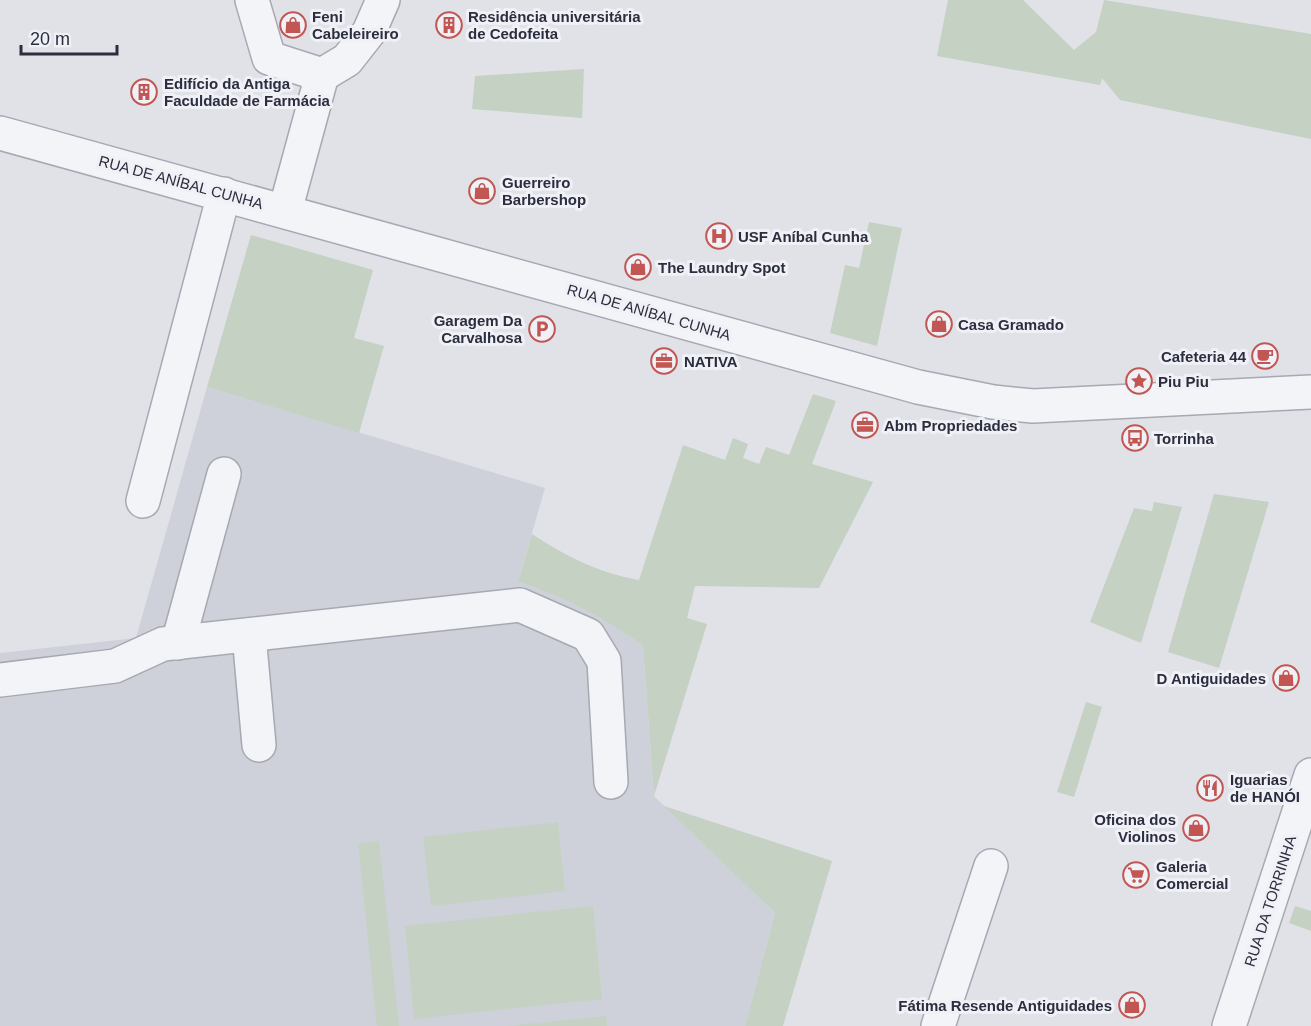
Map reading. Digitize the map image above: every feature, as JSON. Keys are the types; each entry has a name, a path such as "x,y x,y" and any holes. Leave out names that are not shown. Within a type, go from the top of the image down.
{"street":[{"path":"252,0 269,58 322,75"},
{"path":"285,211 322,75 347,60 369,32 383,0"},
{"name":"RUA DE ANÍBAL CUNHA","path":"1,142 224,194 918,387 993,402 1033,406 1066,405 1311,392"},
{"path":"143,501 224,194"},
{"path":"178,643 224,474"},
{"path":"0,680 115,666 163,644 520,605 588,635 604,661 611,782"},
{"path":"249,635 260,745"},
{"name":"RUA DA TORRINHA","path":"1229,1026 1311,775"},
{"path":"938,1026 991,866"}],"shaded area":[{"path":"207,387 545,488 518,582 575,603 611,623 643,646 654,796 775,913 745,1026 0,1026 0,653 136,638"}],"green space":[{"path":"948,0 1023,0 1074,50 1096,32 1104,0 1311,34 1311,139 1120,100 1102,78 1100,85 937,56"},
{"path":"584,69 582,118 472,109 475,76"},
{"path":"869,222 902,228 877,346 830,333 845,265 859,268"},
{"path":"251,235 373,270 354,338 384,346 359,433 207,387"},
{"path":"813,394 836,401 812,464 873,482 819,588 695,586 687,618 707,624 654,796 643,646 583,608 518,582 532,534 583,563 639,580 683,445 725,460 733,438 748,444 743,458 759,464 766,447 789,455"},
{"path":"1214,494 1269,502 1219,668 1168,652"},
{"path":"1154,502 1182,507 1141,643 1090,622 1134,508 1152,511"},
{"path":"1086,702 1102,707 1074,797 1057,792"},
{"path":"664,806 832,861 783,1026 745,1026 775,913"},
{"path":"558,822 565,891 431,906 423,837"},
{"path":"379,841 399,1026 377,1026 358,843"},
{"path":"593,906 602,999 414,1019 405,926"},
{"path":"1295,906 1311,911 1311,931 1289,923"},
{"path":"606,1016 607,1026 507,1026"}],"place":[{"name":"Feni Cabeleireiro","path":"293,25"},
{"name":"Residência universitária de Cedofeita","path":"449,25"},
{"name":"Edifício da Antiga Faculdade de Farmácia","path":"144,92"},
{"name":"Guerreiro Barbershop","path":"482,191"},
{"name":"USF Aníbal Cunha","path":"719,236"},
{"name":"The Laundry Spot","path":"638,267"},
{"name":"Casa Gramado","path":"939,324"},
{"name":"Garagem Da Carvalhosa","path":"542,329"},
{"name":"Cafeteria 44","path":"1265,356"},
{"name":"NATIVA","path":"664,361"},
{"name":"Piu Piu","path":"1139,381"},
{"name":"Abm Propriedades","path":"865,425"},
{"name":"Torrinha","path":"1135,438"},
{"name":"D Antiguidades","path":"1286,678"},
{"name":"Iguarias de HANÓI","path":"1210,788"},
{"name":"Oficina dos Violinos","path":"1196,828"},
{"name":"Galeria Comercial","path":"1136,875"},
{"name":"Fátima Resende Antiguidades","path":"1132,1005"}]}
